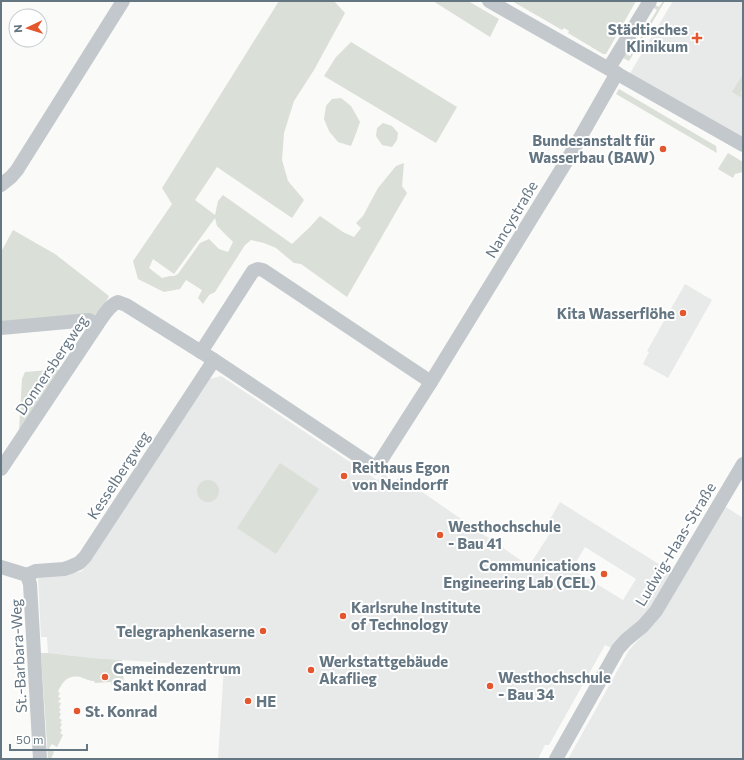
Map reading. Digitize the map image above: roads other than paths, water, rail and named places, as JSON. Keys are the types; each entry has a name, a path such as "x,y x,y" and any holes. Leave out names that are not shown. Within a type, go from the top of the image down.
{"street":[{"path":"1,185 17,170 123,1"},
{"path":"489,1 743,145"},
{"name":"Nancystraße","path":"118,302 126,305 214,360 376,468 431,382 569,157 650,1"},
{"path":"201,352 253,272 258,269 263,270 431,382"},
{"name":"Donnersbergweg","path":"1,469 97,325 110,307 118,302"},
{"path":"1,328 89,320 97,325"},
{"name":"Kesselbergweg","path":"27,575 36,571 64,569 79,563 214,360"},
{"name":"Ludwig-Haas-Straße","path":"556,759 618,649 626,640 643,626 656,611 743,464"},
{"path":"1,567 27,575"},
{"name":"St.-Barbara-Weg","path":"27,575 30,584 40,759"}],"place":[{"name":"Städtisches Klinikum","path":"697,38"},
{"name":"Bundesanstalt für Wasserbau (BAW)","path":"663,149"},
{"name":"Kita Wasserflöhe","path":"683,313"},
{"name":"Reithaus Egon von Neindorff","path":"344,476"},
{"name":"Westhochschule - Bau 41","path":"440,535"},
{"name":"Communications Engineering Lab (CEL)","path":"604,574"},
{"name":"Karlsruhe Institute of Technology","path":"343,616"},
{"name":"Telegraphenkaserne","path":"263,631"},
{"name":"Werkstattgebäude Akaflieg","path":"311,670"},
{"name":"Gemeindezentrum Sankt Konrad","path":"105,677"},
{"name":"Westhochschule - Bau 34","path":"490,686"},
{"name":"HE","path":"248,701"},
{"name":"St. Konrad","path":"77,711"}]}
